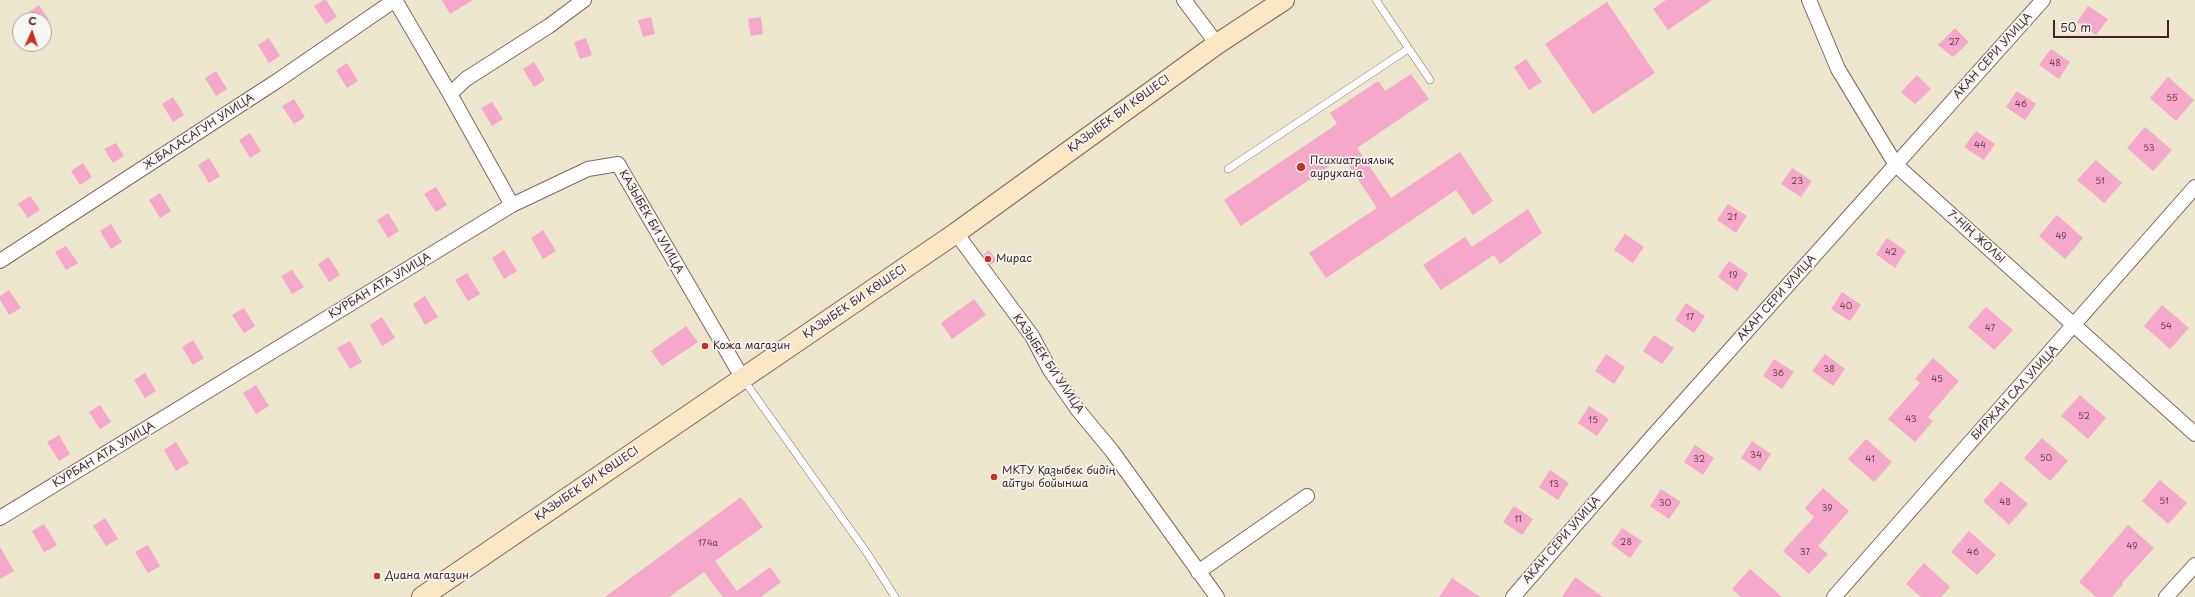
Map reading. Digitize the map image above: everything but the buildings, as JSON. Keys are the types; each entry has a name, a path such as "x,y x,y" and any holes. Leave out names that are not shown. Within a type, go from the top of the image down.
{"main road":[{"name":"ҚАЗЫБЕК БИ КӨШЕСІ","path":"422,597 956,232 1217,44 1284,0"}],"street":[{"path":"395,0 512,205"},
{"name":"Ж.БАЛАСАГУН УЛИЦА","path":"0,261 277,81 395,0"},
{"path":"450,94 466,78 549,26 584,0"},
{"path":"1184,0 1217,44"},
{"name":"7-НІҢ ЖОЛЫ","path":"1809,0 1838,69 1896,165 2074,327 2195,434"},
{"name":"АКАН СЕРИ УЛИЦА","path":"1513,597 1652,437 2043,0"},
{"name":"КАЗЫБЕК БИ УЛИЦА","path":"512,205 588,169 618,164 743,379"},
{"name":"БИРЖАН САЛ УЛИЦА","path":"1834,597 2074,327 2195,187"},
{"name":"КУРБАН АТА УЛИЦА","path":"0,518 512,205"},
{"name":"КАЗЫБЕК БИ УЛИЦА","path":"956,232 1032,336 1050,370 1078,410 1112,452 1217,597"},
{"path":"1198,572 1307,496"},
{"path":"2166,597 2195,565"}],"lane":[{"path":"1376,0 1430,80"},
{"path":"1228,169 1408,49"},
{"path":"743,379 867,553 895,597"}],"place":[{"name":"Психиатриялық аурухана","path":"1301,167"},
{"name":"Мирас","path":"988,259"},
{"name":"Кожа магазин","path":"705,346"},
{"name":"МКТУ Қазыбек бидің айтуы бойынша","path":"994,477"},
{"name":"Диана магазин","path":"377,576"}]}
